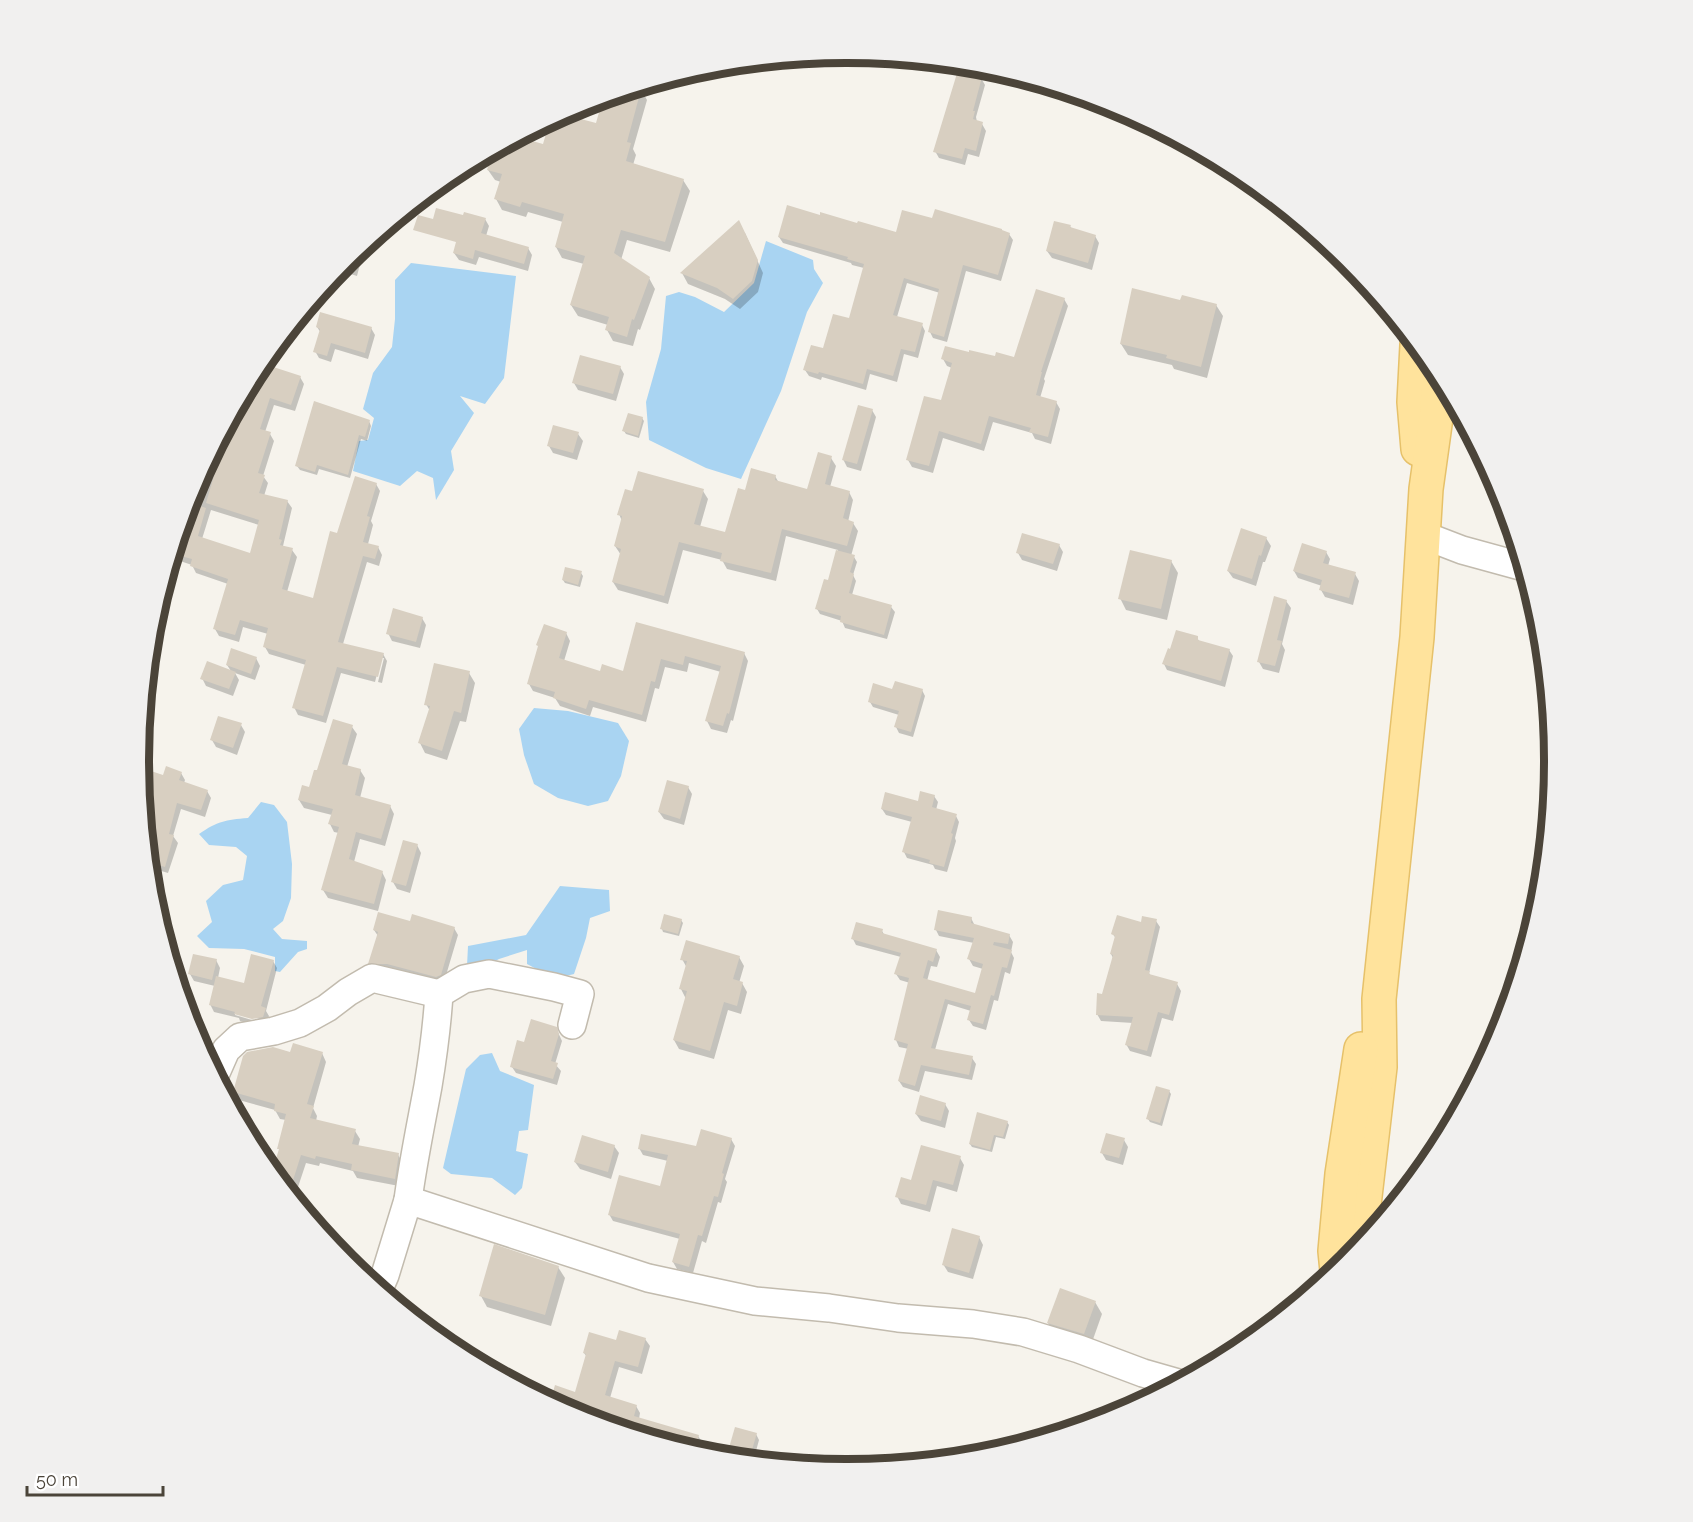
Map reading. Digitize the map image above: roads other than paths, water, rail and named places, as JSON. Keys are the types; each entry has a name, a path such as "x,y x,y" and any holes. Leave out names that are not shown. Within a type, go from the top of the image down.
{"main road":[{"path":"1416,358 1414,402 1418,452 1426,489"},
{"path":"1361,1232 1380,1067 1379,999 1418,637 1426,489 1438,391"},
{"path":"1336,1259 1342,1174 1359,1061 1379,999"}],"street":[{"path":"1423,535 1462,550 1516,565"},
{"path":"219,1067 226,1050 240,1036 274,1031 300,1023 372,978 439,994 464,979 489,974 554,987 580,994 572,1025"},
{"path":"382,1282 408,1200 412,1165 437,1028 439,994"},
{"path":"408,1200 648,1278 755,1301 898,1318 974,1324 1023,1332 1079,1348 1168,1380"}],"water":[{"path":"766,241 813,260 814,269 823,283 807,312 781,391 741,479 706,468 649,440 646,402 661,349 666,296 679,292 695,297 724,312 754,283"},
{"path":"411,263 516,276 504,378 485,404 460,396 474,413 451,451 454,470 436,500 433,478 417,471 400,486 353,471 359,441 368,440 374,418 363,409 373,373 392,347 395,280"},
{"path":"534,708 568,711 618,723 629,741 621,776 608,801 588,806 558,798 534,784 524,755 519,729"},
{"path":"261,802 274,805 287,822 292,864 291,898 283,921 273,929 282,939 307,941 307,949 298,952 280,972 275,971 275,957 244,949 209,948 197,936 212,922 206,901 223,885 243,880 247,856 236,847 209,845 199,834 222,822 248,818"},
{"path":"560,886 609,890 610,911 590,918 574,974 556,975 527,964 527,950 499,959 480,969 467,966 468,946 526,935"},
{"path":"492,1053 500,1071 534,1085 528,1130 519,1131 516,1151 528,1154 522,1188 515,1195 492,1178 451,1174 443,1168 466,1069 480,1055"}]}
